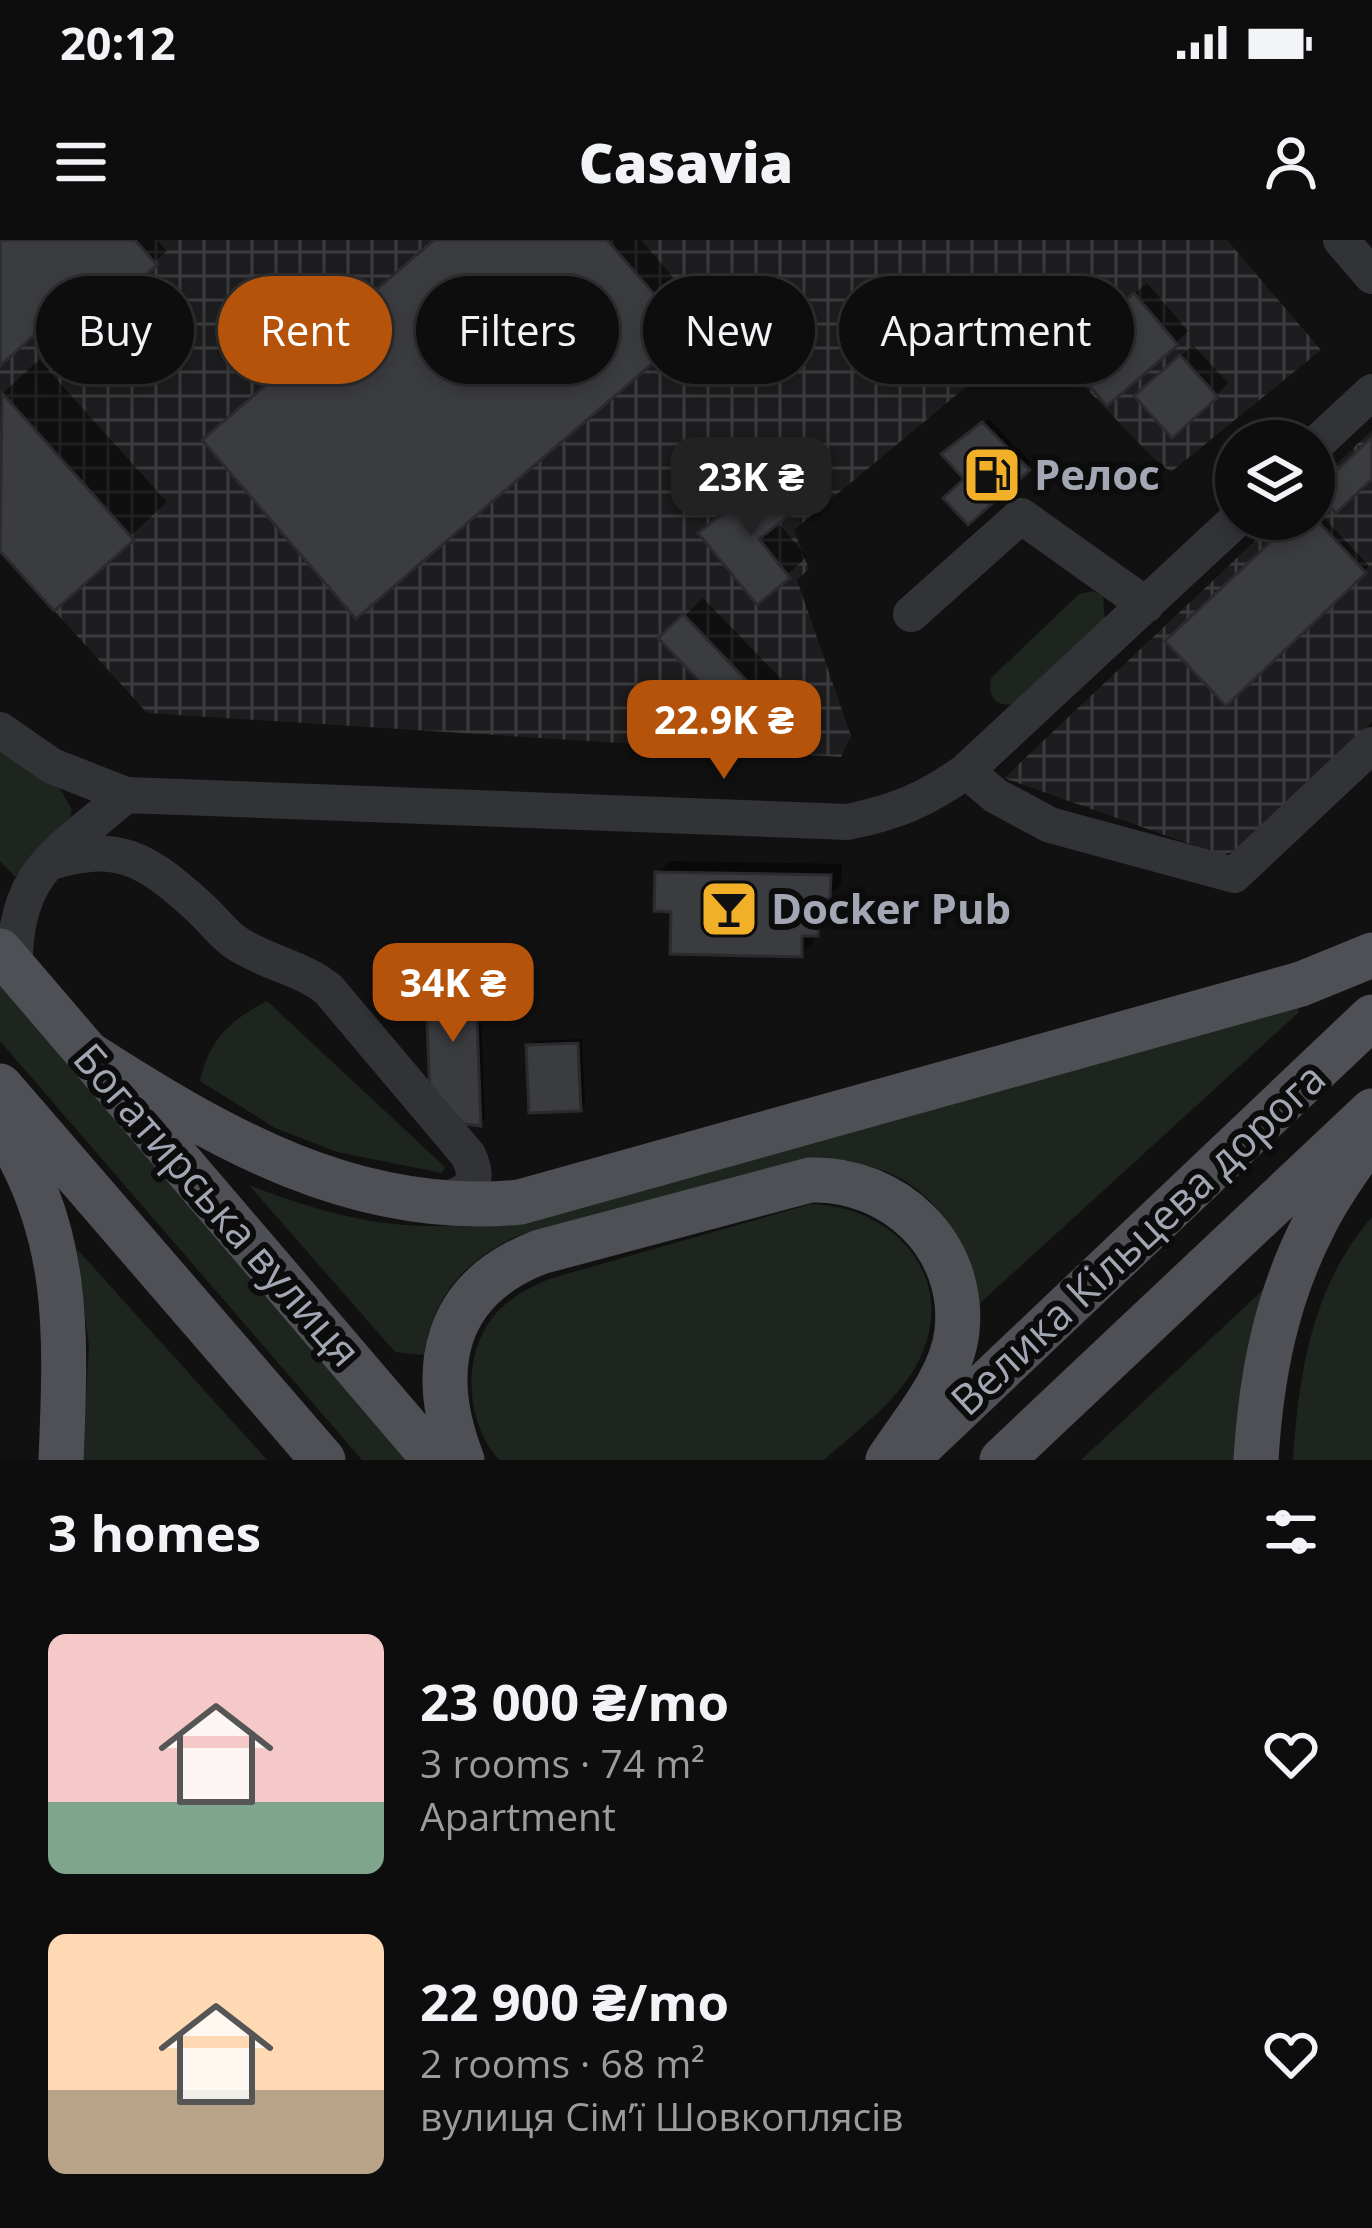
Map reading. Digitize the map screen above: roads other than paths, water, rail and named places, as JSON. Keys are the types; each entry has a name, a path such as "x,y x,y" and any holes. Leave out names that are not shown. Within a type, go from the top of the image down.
{"main road":[{"path":"87,1053 189,1119 249,1149 374,1192 478,1206 520,1202 1301,984 1372,955"},
{"name":"Богатирська вулиця","path":"8,959 435,1460"},
{"name":"Велика Кільцева дорога","path":"905,1460 1372,1017"},
{"name":"Богатирська вулиця","path":"0,1086 323,1460"},
{"name":"Велика Кільцева дорога","path":"1002,1460 1372,1111"},
{"path":"0,1124 20,1154 35,1190 59,1273 65,1315 61,1460"},
{"path":"1256,1460 1267,1350 1285,1292 1316,1219 1372,1134"},
{"path":"462,1460 449,1427 442,1375 465,1307 510,1263 810,1180 832,1180 896,1202 921,1222 940,1250 956,1301 957,1333 948,1363 888,1460"}],"street":[{"path":"1341,240 1372,276"},
{"path":"1335,426 1372,392"},
{"path":"910,614 1021,516 1146,605"},
{"path":"0,730 52,766 126,795 848,822 896,812 938,792 966,771 1215,540"},
{"path":"966,771 996,796 1050,825 1234,875 1372,745"},
{"path":"8,959 19,908 48,863 126,795"},
{"path":"48,863 87,850 114,852 137,861 198,905 233,941 264,959 313,976 468,1155 476,1170 473,1182 464,1193 444,1202"}],"place":[{"name":"Релос","path":"992,475"},
{"name":"Docker Pub","path":"729,909"}]}
